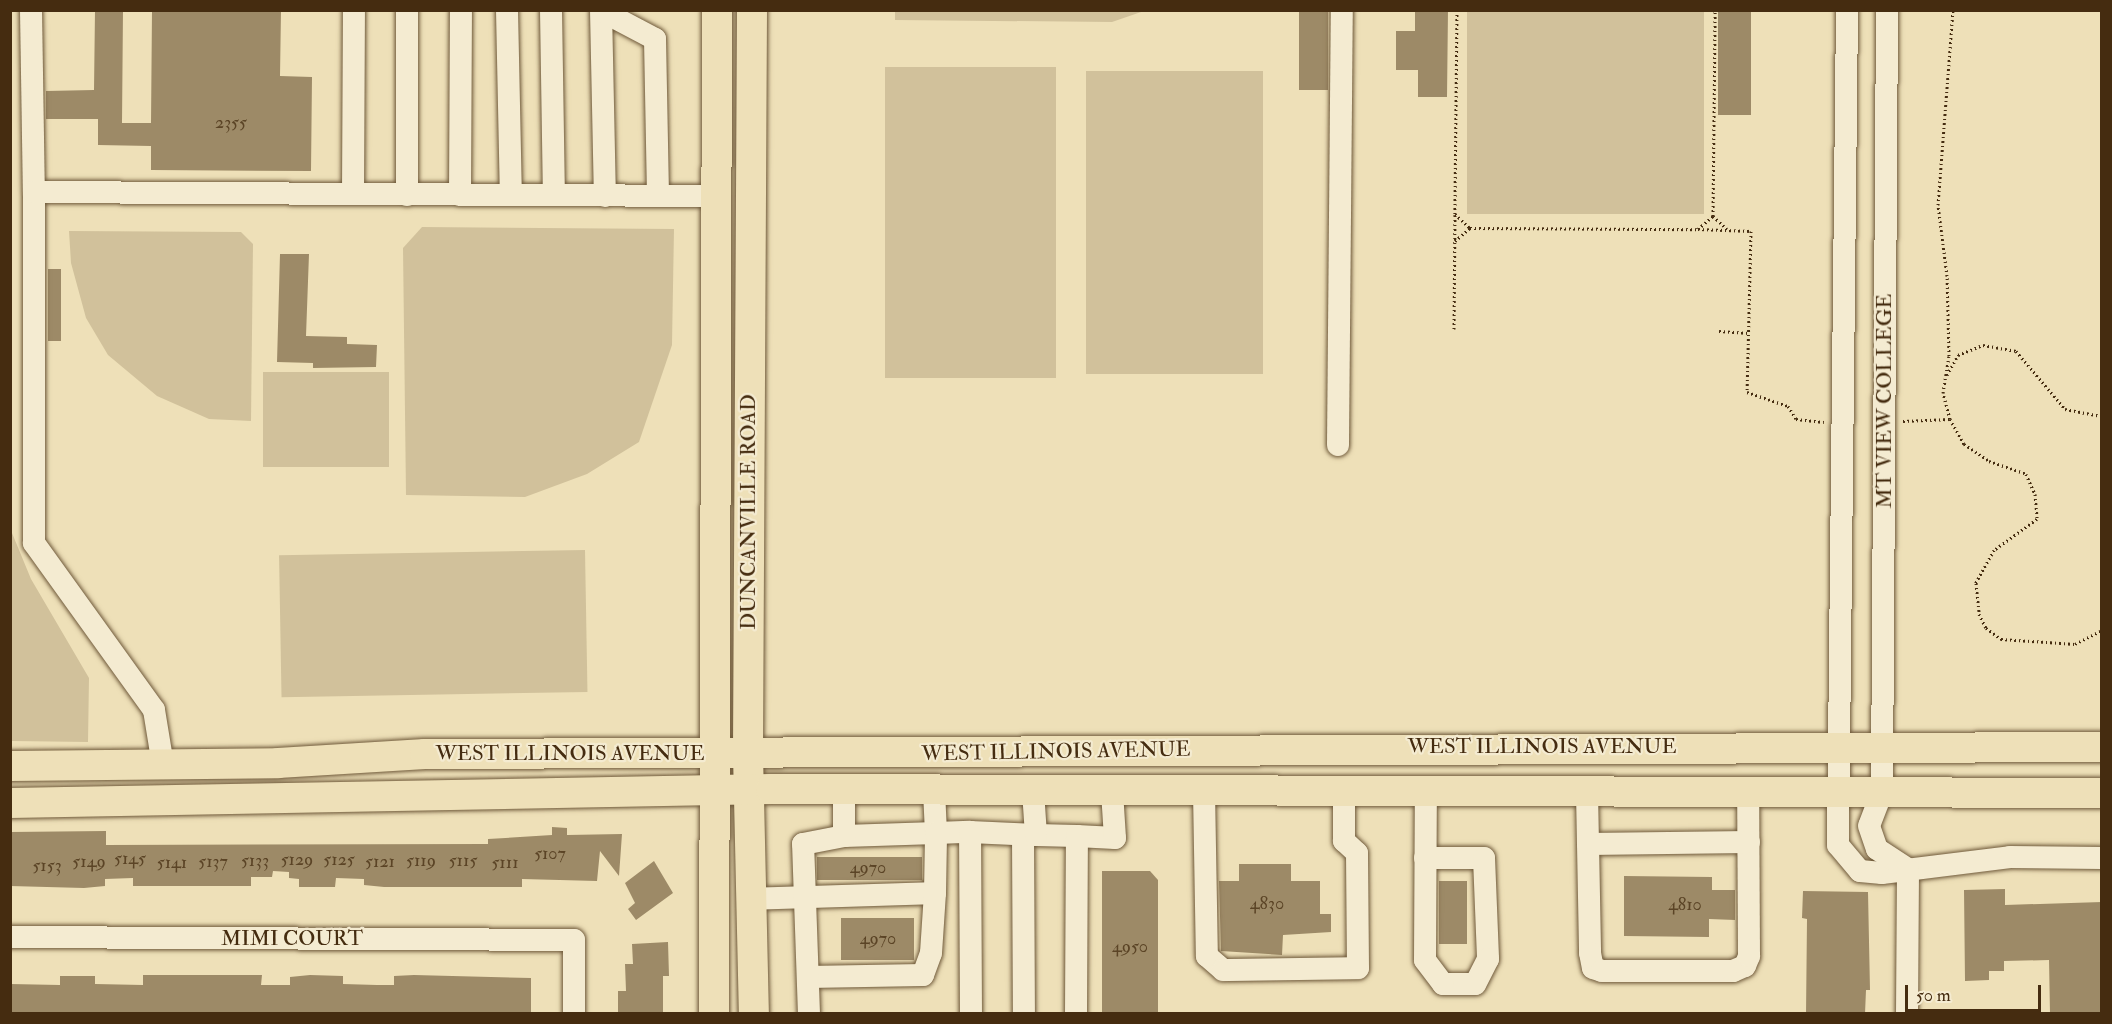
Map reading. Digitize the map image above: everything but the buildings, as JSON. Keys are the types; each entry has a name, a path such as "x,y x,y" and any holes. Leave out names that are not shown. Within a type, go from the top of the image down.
{"main road":[{"name":"DUNCANVILLE ROAD","path":"714,1014 712,754 717,10"},
{"name":"DUNCANVILLE ROAD","path":"752,10 748,754 749,899 754,1014"},
{"name":"WEST ILLINOIS AVENUE","path":"10,766 163,765 425,754 1112,754 1425,746 2102,747"},
{"path":"1425,746 1426,791"},
{"path":"1112,754 1112,790"},
{"path":"163,765 163,802"},
{"name":"WEST ILLINOIS AVENUE","path":"10,803 163,802 712,790 2102,793"}],"street":[{"path":"32,10 34,543 154,710 163,765"},
{"path":"353,194 354,10"},
{"path":"406,195 407,10"},
{"path":"460,195 461,10"},
{"path":"507,10 511,195"},
{"path":"551,10 554,195"},
{"path":"1338,445 1342,10"},
{"name":"MT VIEW COLLEGE","path":"1846,10 1840,792 1836,828 1847,860 1860,871 1908,869 2010,857 2102,858"},
{"name":"MT VIEW COLLEGE","path":"1882,792 1887,10"},
{"path":"605,196 602,11 655,39 658,196"},
{"path":"34,192 716,196"},
{"path":"844,790 844,836"},
{"path":"808,977 923,975 931,953 935,892 934,790"},
{"path":"1024,1014 1029,835 1033,790"},
{"path":"809,1014 803,844 844,836 970,832 1115,838 1112,790"},
{"path":"1204,791 1207,956 1223,970 1358,968 1357,853 1344,841 1344,791"},
{"path":"1425,858 1484,858 1488,959 1475,984 1443,984 1425,960 1425,858 1426,791"},
{"path":"1587,792 1593,968 1733,971 1745,966 1749,956 1748,792"},
{"path":"1882,792 1872,812 1871,839 1877,849 1908,869 1907,1014"},
{"path":"970,832 971,1014"},
{"path":"1076,1014 1077,836"},
{"path":"1588,844 1749,842"},
{"path":"749,899 935,892"},
{"name":"MIMI COURT","path":"10,937 574,940 574,1014"}],"path":[{"path":"1454,329 1457,10"},
{"path":"1715,10 1713,216 1727,230"},
{"path":"1953,10 1938,205 1947,276 1946,377 1943,393 1950,419 1964,444 1989,461 2026,474 2035,494 2037,519 1994,550 1976,583 1979,614 1986,628 2001,639 2075,644 2102,630"},
{"path":"1455,214 1470,228 1751,231 1747,392 1788,406 1796,419 1843,423"},
{"path":"1698,229 1713,216"},
{"path":"1455,242 1470,228"},
{"path":"1719,331 1749,333"},
{"path":"1946,377 1958,355 1983,345 2016,351 2065,409 2102,416"},
{"path":"1884,422 1950,419"}],"shaded area":[{"path":"895,10 1144,11 1112,22 895,20"},
{"path":"1467,11 1704,11 1704,214 1467,214"},
{"path":"885,67 1056,67 1056,378 885,378"},
{"path":"1086,71 1263,71 1263,374 1086,374"},
{"path":"422,227 674,229 672,345 639,442 587,474 525,497 406,495 403,248"},
{"path":"69,231 241,232 253,244 251,421 209,419 157,396 108,355 86,318 71,263"},
{"path":"263,372 389,372 389,467 263,467"},
{"path":"10,512 12,533 31,579 89,678 88,742 11,741"},
{"path":"585,550 587,692 282,697 279,555"}]}
